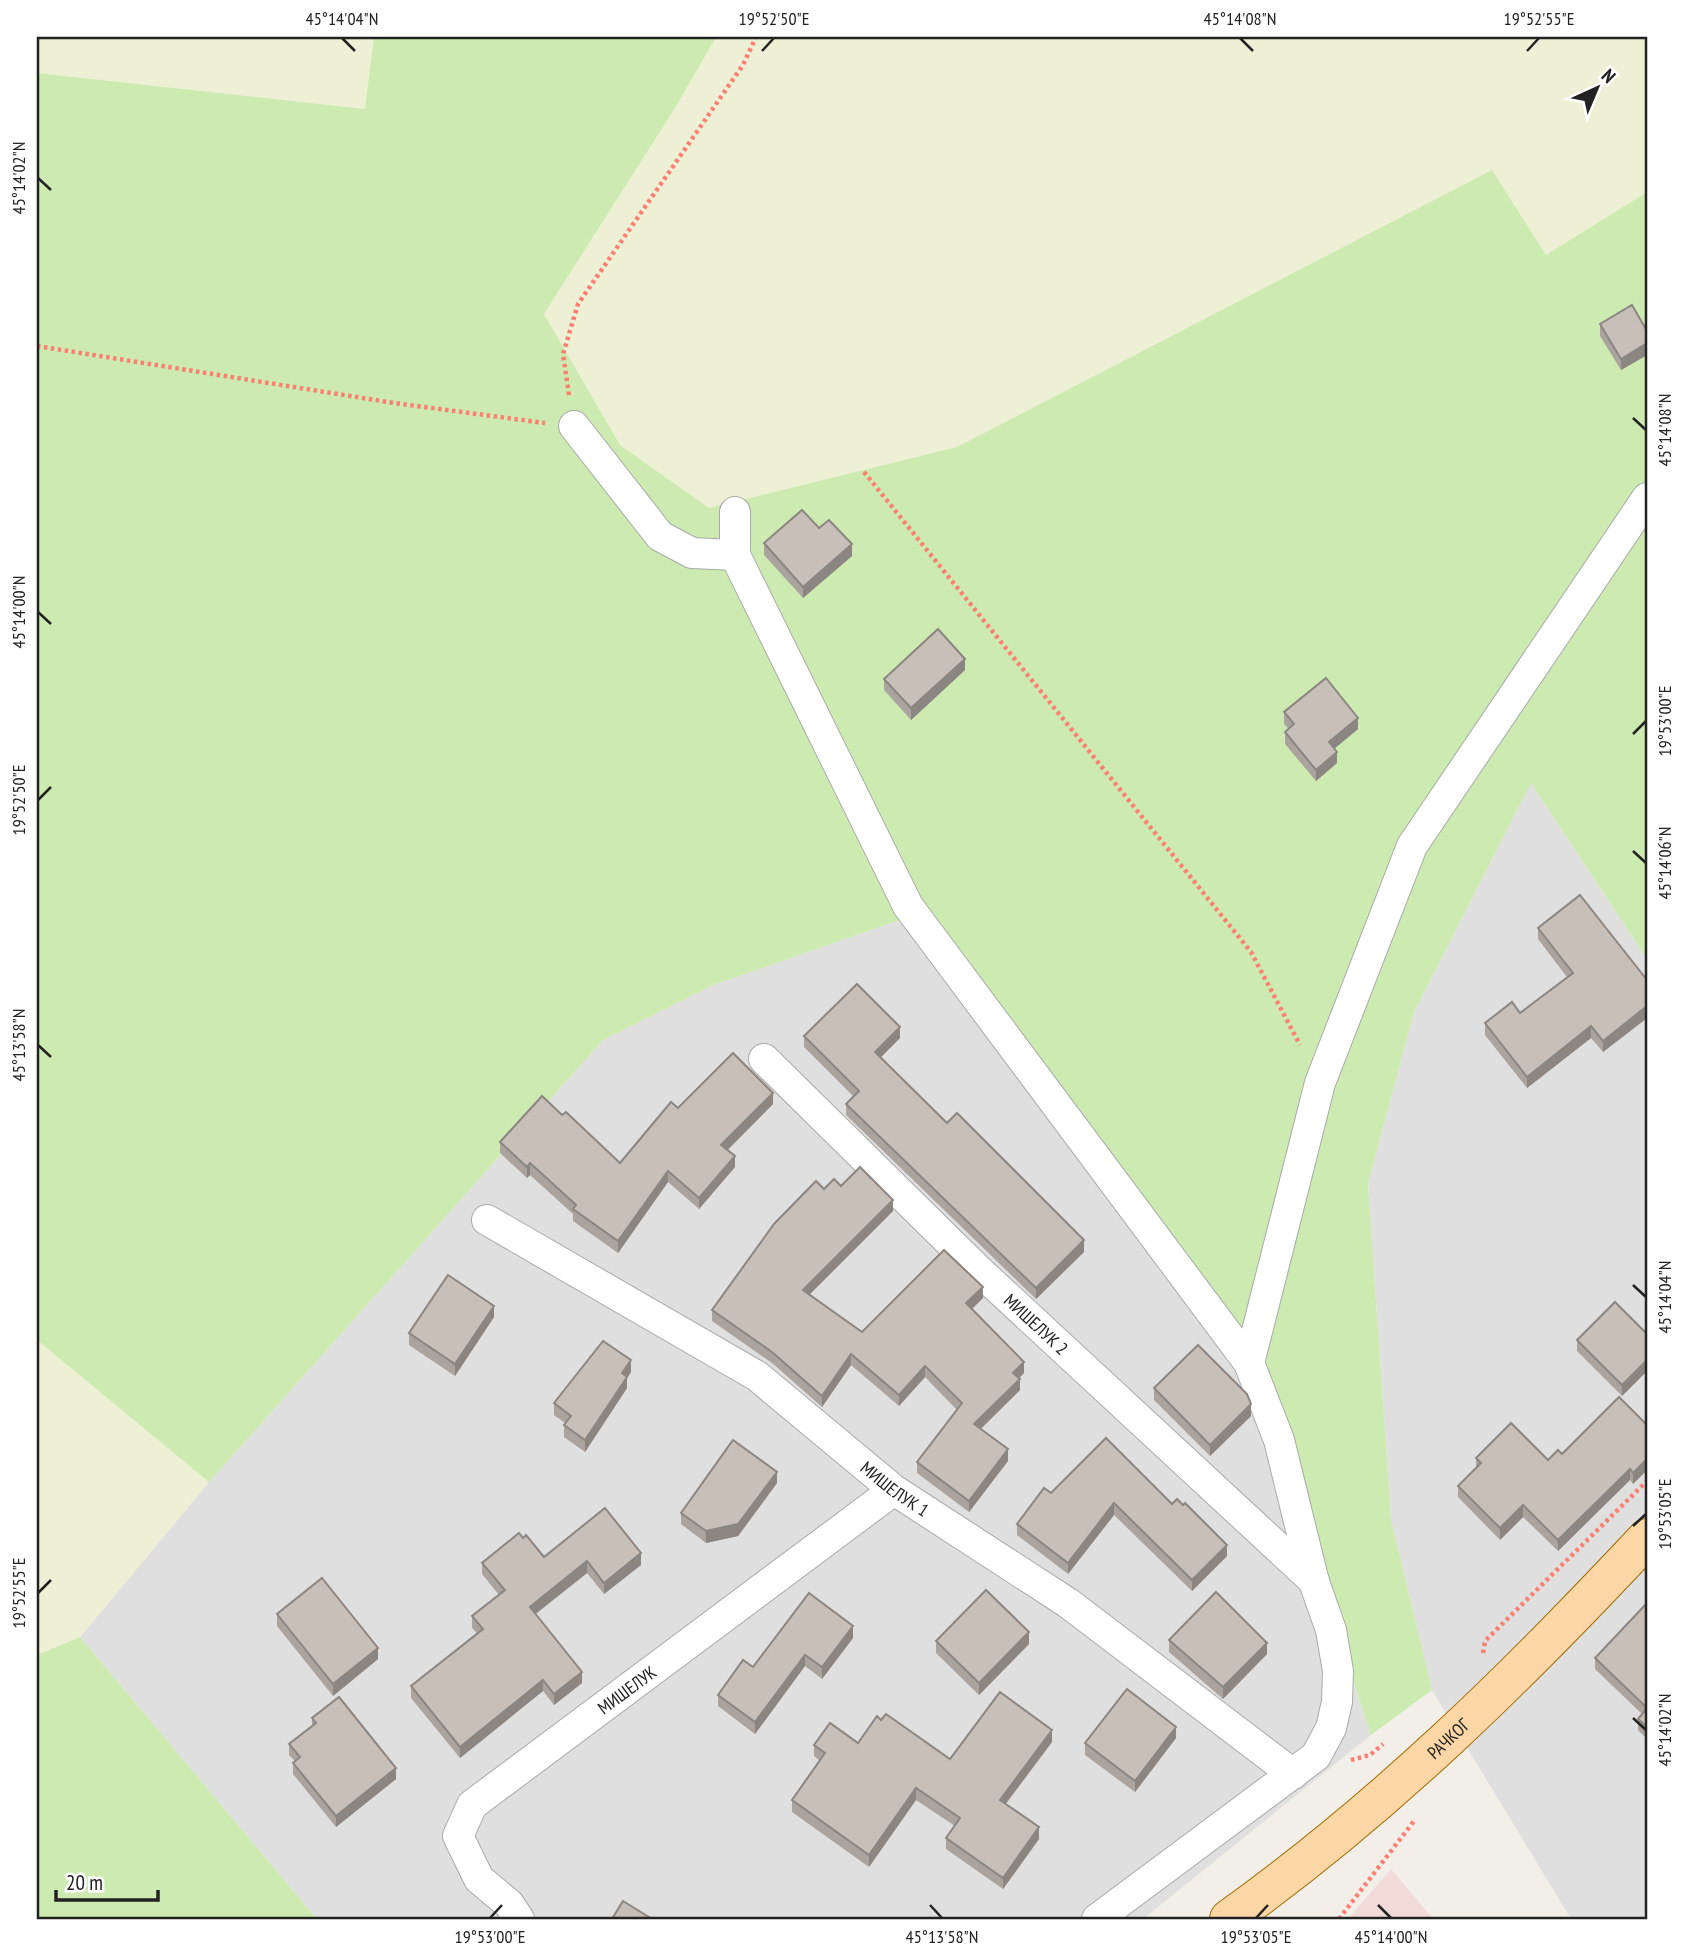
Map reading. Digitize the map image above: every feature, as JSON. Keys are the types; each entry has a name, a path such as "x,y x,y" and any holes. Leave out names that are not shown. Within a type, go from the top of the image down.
{"main road":[{"name":"РАЧКОГ","path":"1229,1919 1363,1816 1450,1740 1647,1538"}],"street":[{"path":"574,426 660,536 692,553 735,555"},
{"path":"1249,1363 1320,1083 1412,846 1647,498"},
{"path":"735,512 735,555 908,906 1249,1363 1279,1440 1314,1582 1331,1630 1338,1671 1337,1702 1331,1728 1305,1765 1097,1919"},
{"name":"МИШЕЛУК 2","path":"764,1059 976,1268 1314,1582"},
{"name":"МИШЕЛУК 1","path":"487,1220 757,1376 894,1490 1069,1603 1305,1765"},
{"name":"МИШЕЛУК","path":"519,1919 509,1904 479,1879 458,1836 472,1805 894,1490"}],"path":[{"path":"37,346 394,403 574,426 563,354 578,304 743,65 756,37"},
{"path":"864,472 1251,952 1320,1083"},
{"path":"1481,1664 1485,1641 1647,1481"},
{"path":"1305,1765 1342,1763 1370,1755 1391,1738"}],"shaded area":[{"path":"1531,783 1647,959 1647,1919 1571,1919 1432,1690 1391,1519 1368,1184 1414,1012"},
{"path":"917,914 1252,1370 1371,1735 1143,1919 317,1919 80,1637 209,1482 603,1040 713,985"},
{"path":"1391,1869 1433,1919 1348,1919"}],"green space":[{"path":"37,37 374,37 366,109 37,73"},
{"path":"374,37 716,37 675,108 544,314 620,445 709,508 957,447 1492,170 1546,255 1647,192 1647,959 1531,783 1414,1012 1368,1184 1391,1519 1432,1690 1371,1735 1252,1370 917,914 713,985 603,1040 209,1482 37,1340 37,73 365,109"},
{"path":"716,37 1647,37 1647,192 1546,255 1492,170 957,447 709,508 620,445 544,314 675,108"},
{"path":"37,1340 209,1482 80,1637 37,1655"},
{"path":"80,1637 317,1919 37,1919 37,1655"}],"building":[{"path":"1632,305 1647,331 1647,343 1621,359 1600,324"},
{"path":"802,510 819,528 829,520 852,544 803,587 764,543"},
{"path":"938,629 965,659 911,708 884,679"},
{"path":"1326,678 1358,718 1329,742 1337,752 1316,770 1285,732 1294,724 1284,712"},
{"path":"1580,895 1647,980 1647,1006 1603,1041 1591,1026 1527,1077 1485,1023 1512,1002 1520,1013 1573,973 1538,928"},
{"path":"857,984 900,1027 875,1052 947,1123 957,1113 1084,1240 1036,1288 846,1104 859,1091 804,1036"},
{"path":"733,1053 773,1093 721,1145 735,1156 699,1198 668,1171 618,1241 573,1209 576,1205 530,1163 527,1167 500,1142 542,1096 562,1115 566,1112 620,1163 671,1102 678,1108"},
{"path":"860,1167 893,1200 803,1290 862,1332 944,1250 983,1287 966,1303 1024,1362 1013,1373 1020,1379 974,1424 1008,1449 969,1501 917,1462 962,1403 925,1366 899,1395 851,1354 822,1396 772,1352 712,1310 774,1224 816,1181 824,1189 834,1179 841,1186"},
{"path":"448,1275 494,1306 455,1364 409,1333"},
{"path":"1615,1302 1647,1334 1647,1360 1622,1385 1577,1340"},
{"path":"603,1341 631,1360 622,1373 627,1377 585,1440 564,1425 571,1416 554,1403"},
{"path":"1198,1345 1247,1394 1251,1404 1210,1445 1154,1388"},
{"path":"1619,1397 1647,1425 1647,1459 1633,1473 1630,1469 1558,1540 1523,1505 1500,1528 1458,1486 1481,1463 1476,1458 1511,1423 1548,1460 1558,1450 1562,1454"},
{"path":"1106,1438 1172,1504 1177,1499 1183,1505 1185,1503 1227,1545 1192,1580 1114,1503 1068,1563 1017,1524 1044,1488 1051,1493"},
{"path":"733,1440 777,1472 738,1524 706,1531 681,1513"},
{"path":"605,1508 641,1553 604,1583 587,1561 530,1607 582,1672 554,1694 543,1680 460,1747 411,1686 483,1629 472,1616 505,1590 482,1563 519,1533 523,1538 526,1535 544,1557"},
{"path":"322,1578 378,1648 333,1684 277,1614"},
{"path":"986,1590 1029,1632 979,1683 936,1641"},
{"path":"1216,1592 1267,1643 1223,1687 1169,1640"},
{"path":"809,1593 853,1626 822,1667 805,1655 755,1722 718,1695 743,1660 753,1667"},
{"path":"1647,1603 1647,1708 1595,1658"},
{"path":"1127,1689 1176,1727 1135,1781 1085,1743"},
{"path":"1000,1692 1052,1730 1000,1800 1039,1827 1003,1878 946,1838 960,1818 916,1788 869,1855 792,1800 825,1753 814,1745 830,1723 858,1743 877,1716 881,1720 886,1714 950,1759"},
{"path":"339,1697 396,1768 336,1816 293,1763 300,1757 289,1744 316,1723 312,1718"},
{"path":"1647,1708 1647,1727 1638,1719"},
{"path":"623,1901 652,1919 612,1919"}]}
